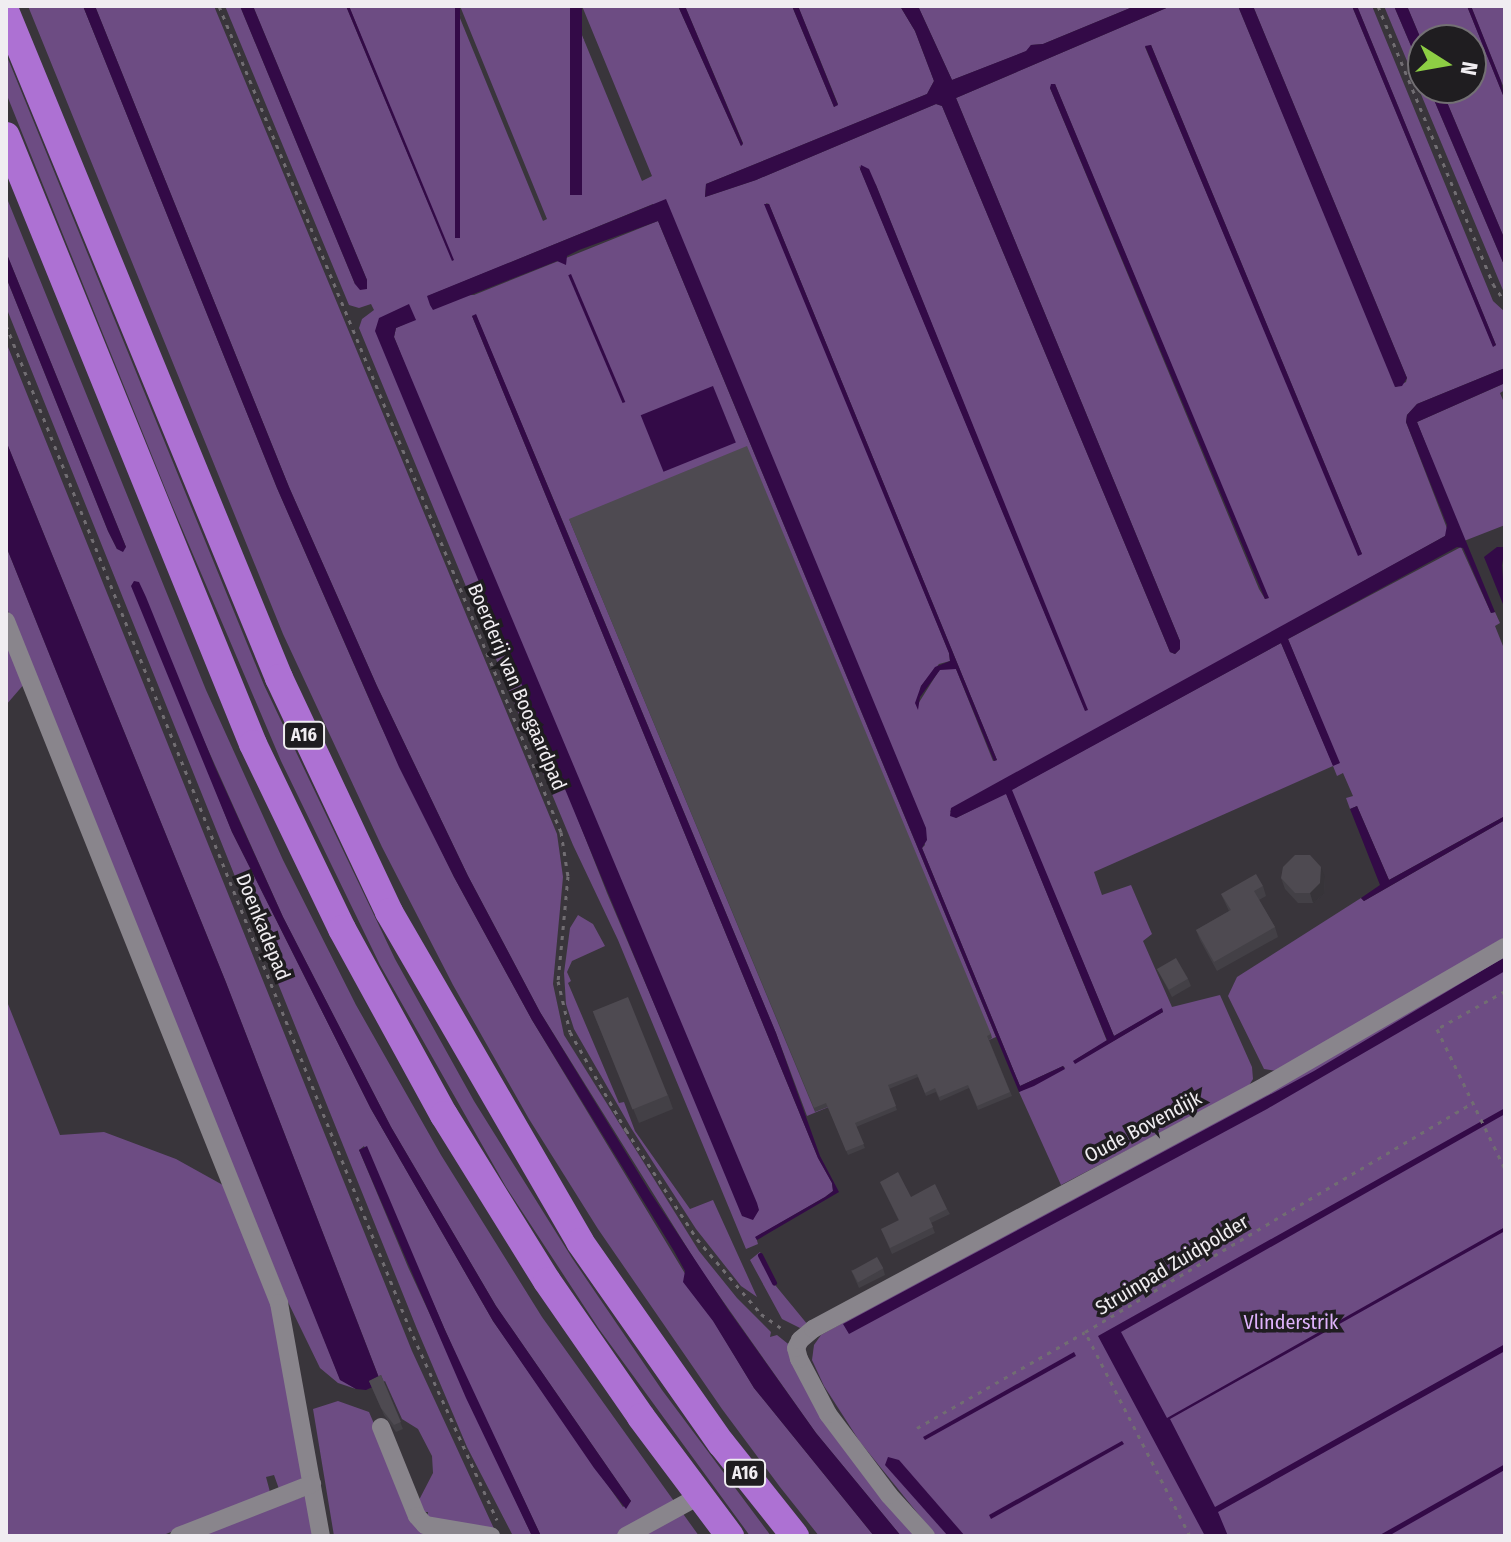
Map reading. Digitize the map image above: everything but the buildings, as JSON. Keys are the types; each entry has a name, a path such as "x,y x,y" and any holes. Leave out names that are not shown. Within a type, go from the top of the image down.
{"highway":[{"name":"A16","path":"6,13 279,678 389,912 484,1081 580,1242 721,1443 795,1536"},
{"name":"A16","path":"6,136 253,744 342,929 444,1115 547,1281 730,1536"}],"street":[{"path":"6,621 279,1303 321,1536"},
{"name":"Oude Bovendijk","path":"800,1340 813,1329 1265,1086 1505,947"},
{"path":"800,1340 796,1348 799,1359 828,1414 889,1495 926,1536"},
{"path":"381,1427 417,1516 425,1525 495,1530"},
{"path":"179,1536 312,1484"},
{"path":"626,1536 699,1496"}],"path":[{"name":"Boerderij van Boogaardpad","path":"219,6 561,832 568,876 558,981 570,1032 626,1130 697,1239 761,1314 800,1340"},
{"path":"1378,6 1491,280 1505,302"},
{"name":"Doenkadepad","path":"6,325 419,1352 495,1530"},
{"path":"1505,991 1437,1029 1505,1169"},
{"name":"Struinpad Zuidpolder","path":"1190,1536 1085,1332 1471,1104"},
{"path":"917,1428 1085,1332"}],"green space":[{"path":"28,6 83,6 277,488 380,724 454,877 532,1020 754,1388 874,1536 819,1536 780,1487 722,1409 598,1229 529,1119 453,985 382,847 283,634"},
{"path":"95,6 214,6 557,834 563,877 553,984 564,1035 699,1251 737,1298 771,1332 770,1337 777,1335 792,1347 916,1536 901,1536 816,1433 701,1270 540,1012 468,876 377,686 289,487"},
{"path":"225,6 240,6 355,284 367,280 253,6 346,6 452,260 349,6 455,6 543,221 547,219 460,6 570,6 642,181 652,176 582,6 678,6 741,146 743,143 685,6 792,6 834,107 838,104 798,6 900,6 915,31 934,81 927,94 706,184 705,197 756,180 936,104 942,106 1170,652 1175,654 1180,649 1180,641 956,98 1171,6 1238,6 1396,387 1406,382 1407,378 1253,6 1352,6 1493,346 1496,345 1357,6 1372,6 1407,91 1407,104 1412,104 1493,301 1505,312 1505,368 1417,404 1407,415 1406,422 1448,531 1445,536 950,811 956,818 1006,793 1107,1041 1073,1061 1108,1044 1163,1012 1162,1009 1114,1036 1011,790 1281,643 1333,765 1339,763 1288,639 1461,547 1491,613 1495,612 1500,623 1495,626 1505,651 1505,816 1389,880 1357,806 1350,809 1346,798 1353,796 1343,773 1337,776 1333,766 1094,872 1102,895 1131,885 1152,934 1143,941 1172,1007 1220,995 1252,1067 1253,1079 1248,1087 1061,1185 1019,1092 1065,1068 1063,1066 1020,1086 922,848 925,845 653,204 428,296 474,295 658,221 996,1037 807,1116 776,1033 563,522 476,315 472,316 818,1158 832,1183 833,1191 756,1237 758,1244 746,1249 618,940 573,845 359,328 362,319 374,310 371,304 359,308 349,305","holes":["1151,45 1362,554 1359,555 1145,47","1055,84 1268,598 1265,599 1259,589 1050,88","859,166 876,185 1087,710 1085,710","766,203 997,760 993,761 956,669 940,669 918,704 921,686 939,664 950,661","380,318 416,319 396,328 394,337 746,1220 607,893"]},
{"path":"918,6 1135,6 1043,44 1031,45 1027,51 952,80"},
{"path":"1384,6 1394,6 1407,36 1407,61"},
{"path":"1407,6 1467,6 1474,24 1415,24"},
{"path":"1471,6 1505,6 1505,90 1487,46 1487,24 1478,24"},
{"path":"6,54 264,685 395,959 474,1101 572,1258 662,1390 771,1536 750,1536 599,1329 506,1187 380,965 281,761 169,498 6,93"},
{"path":"1487,55 1505,100 1505,240 1448,104 1487,104"},
{"path":"1425,104 1436,104 1505,267 1505,295"},
{"path":"6,196 206,690 283,860 356,1005 441,1155 542,1317 699,1536 541,1536 464,1373 364,1146 359,1150 408,1267 532,1536 513,1536 467,1447 417,1329 6,307 6,277 108,531 117,549 126,547 6,252","holes":["133,582 283,917 391,1127 496,1306 631,1501 623,1507 493,1321 371,1109 232,832"]},
{"path":"6,342 412,1351 496,1533 427,1519 428,1512 423,1512 419,1500 433,1473 432,1456 418,1429 402,1419 385,1381 381,1383 225,980 6,441"},
{"path":"1503,384 1505,390 1500,393 1505,405 1505,525 1464,541 1417,422"},
{"path":"6,546 340,1379 356,1389 338,1383 320,1368 287,1300 6,606"},
{"path":"6,642 25,683 6,705"},
{"path":"1505,820 1505,937 1277,1071 1264,1069 1228,996 1237,977 1361,898 1364,901"},
{"path":"578,915 593,924 605,946 572,961 567,972 571,981 568,983 619,1103 624,1102 635,1131 690,1209 713,1200 757,1297 741,1286 696,1229 631,1128 574,1029 566,1004 564,973 570,928"},
{"name":"Vlinderstrik","path":"1505,955 1505,1536 936,1536 860,1442 824,1386 812,1360 814,1345 821,1335"},
{"path":"6,999 60,1135 104,1132 176,1159 230,1189 275,1307 307,1474 297,1482 279,1489 274,1475 266,1477 270,1492 161,1536 6,1536"},
{"path":"760,1252 771,1280 808,1325 800,1328 782,1319 750,1260"},
{"path":"338,1401 369,1412 413,1514 452,1536 334,1536 313,1409"},
{"path":"309,1495 315,1536 186,1536"}],"shaded area":[{"path":"83,6 95,6 289,487 377,686 468,876 540,1012 650,1192 729,1311 816,1433 901,1536 874,1536 754,1388 713,1321 683,1282 685,1271 674,1251 532,1020 454,877 399,767 277,488"},
{"path":"240,6 253,6 367,280 367,289 360,290 355,284"},
{"path":"346,6 349,6 452,261"},
{"path":"455,6 460,6 460,238 455,238"},
{"path":"570,6 582,6 582,195 570,195"},
{"path":"678,6 685,6 743,144 741,146"},
{"path":"792,6 798,6 838,105 834,107"},
{"path":"900,6 918,6 952,80 1026,51 1031,45 1043,44 1135,6 1171,6 956,98 1180,641 1180,649 1175,654 1170,652 942,106 936,104 756,180 705,197 706,184 927,94 934,81 915,31"},
{"path":"1238,6 1253,6 1407,378 1402,386 1395,387"},
{"path":"1352,6 1357,6 1496,345 1493,347"},
{"path":"1394,6 1407,6 1415,24 1407,24 1407,36"},
{"path":"1467,6 1471,6 1478,24 1474,24"},
{"path":"1151,45 1362,554 1358,556 1145,46"},
{"path":"1487,46 1501,81 1505,100 1487,55"},
{"path":"1051,84 1055,84 1269,598 1265,599 1050,88"},
{"path":"1436,104 1448,104 1505,240 1505,267"},
{"path":"861,165 869,169 876,185 1088,710 1085,711 860,169"},
{"path":"666,199 926,828 927,840 922,848 1020,1086 1063,1066 1065,1069 1034,1086 1019,1092 658,221 579,250 567,256 566,265 557,261 433,310 430,305 427,296"},
{"path":"764,204 769,204 997,760 994,761 956,669 940,670 920,697 918,710 915,703 921,686 935,667 950,661 949,653"},
{"path":"6,252 126,547 123,552 117,549 108,531 6,277"},
{"path":"571,274 625,402 623,403 568,275"},
{"path":"409,304 416,320 396,328 394,337 757,1203 759,1210 753,1220 742,1216 375,331 379,318"},
{"path":"476,314 776,1033 820,1156 839,1192 757,1240 755,1237 833,1191 832,1183 818,1158 472,316"},
{"path":"1505,368 1505,383 1417,422 1495,612 1491,613 1463,548 1457,547 1288,639 1340,763 1333,766 1281,643 1012,790 1114,1036 1162,1008 1163,1012 1075,1064 1073,1061 1107,1040 1006,794 956,818 950,816 951,808 1445,536 1447,525 1406,422 1407,415 1417,404"},
{"path":"713,386 736,443 664,472 641,415"},
{"path":"6,441 225,980 381,1383 366,1390 356,1389 340,1380 6,546"},
{"path":"1497,547 1505,547 1502,565 1505,609 1484,557"},
{"path":"134,581 139,582 146,597 215,767 283,917 391,1127 496,1306 631,1501 626,1509 594,1468 493,1321 371,1109 232,832 131,586"},
{"path":"1357,806 1389,880 1505,816 1505,820 1364,901 1361,898 1380,885 1350,809"},
{"path":"1505,957 1505,971 1267,1109 849,1334 843,1324 1314,1071"},
{"path":"1505,1108 1505,1114 1121,1332 1167,1418 1505,1227 1505,1231 1170,1419 1215,1507 1505,1344 1505,1351 1218,1512 1228,1536 1205,1536 1098,1336"},
{"path":"367,1146 445,1330 541,1536 532,1536 466,1398 359,1150"},
{"path":"1074,1352 1076,1356 925,1440 923,1437"},
{"path":"1122,1441 1124,1444 991,1519 989,1515"},
{"path":"888,1457 899,1460 965,1536 948,1536 885,1465"}],"waterway":[{"path":"760,1255 774,1283"},
{"path":"1382,1536 1505,1466"}]}
